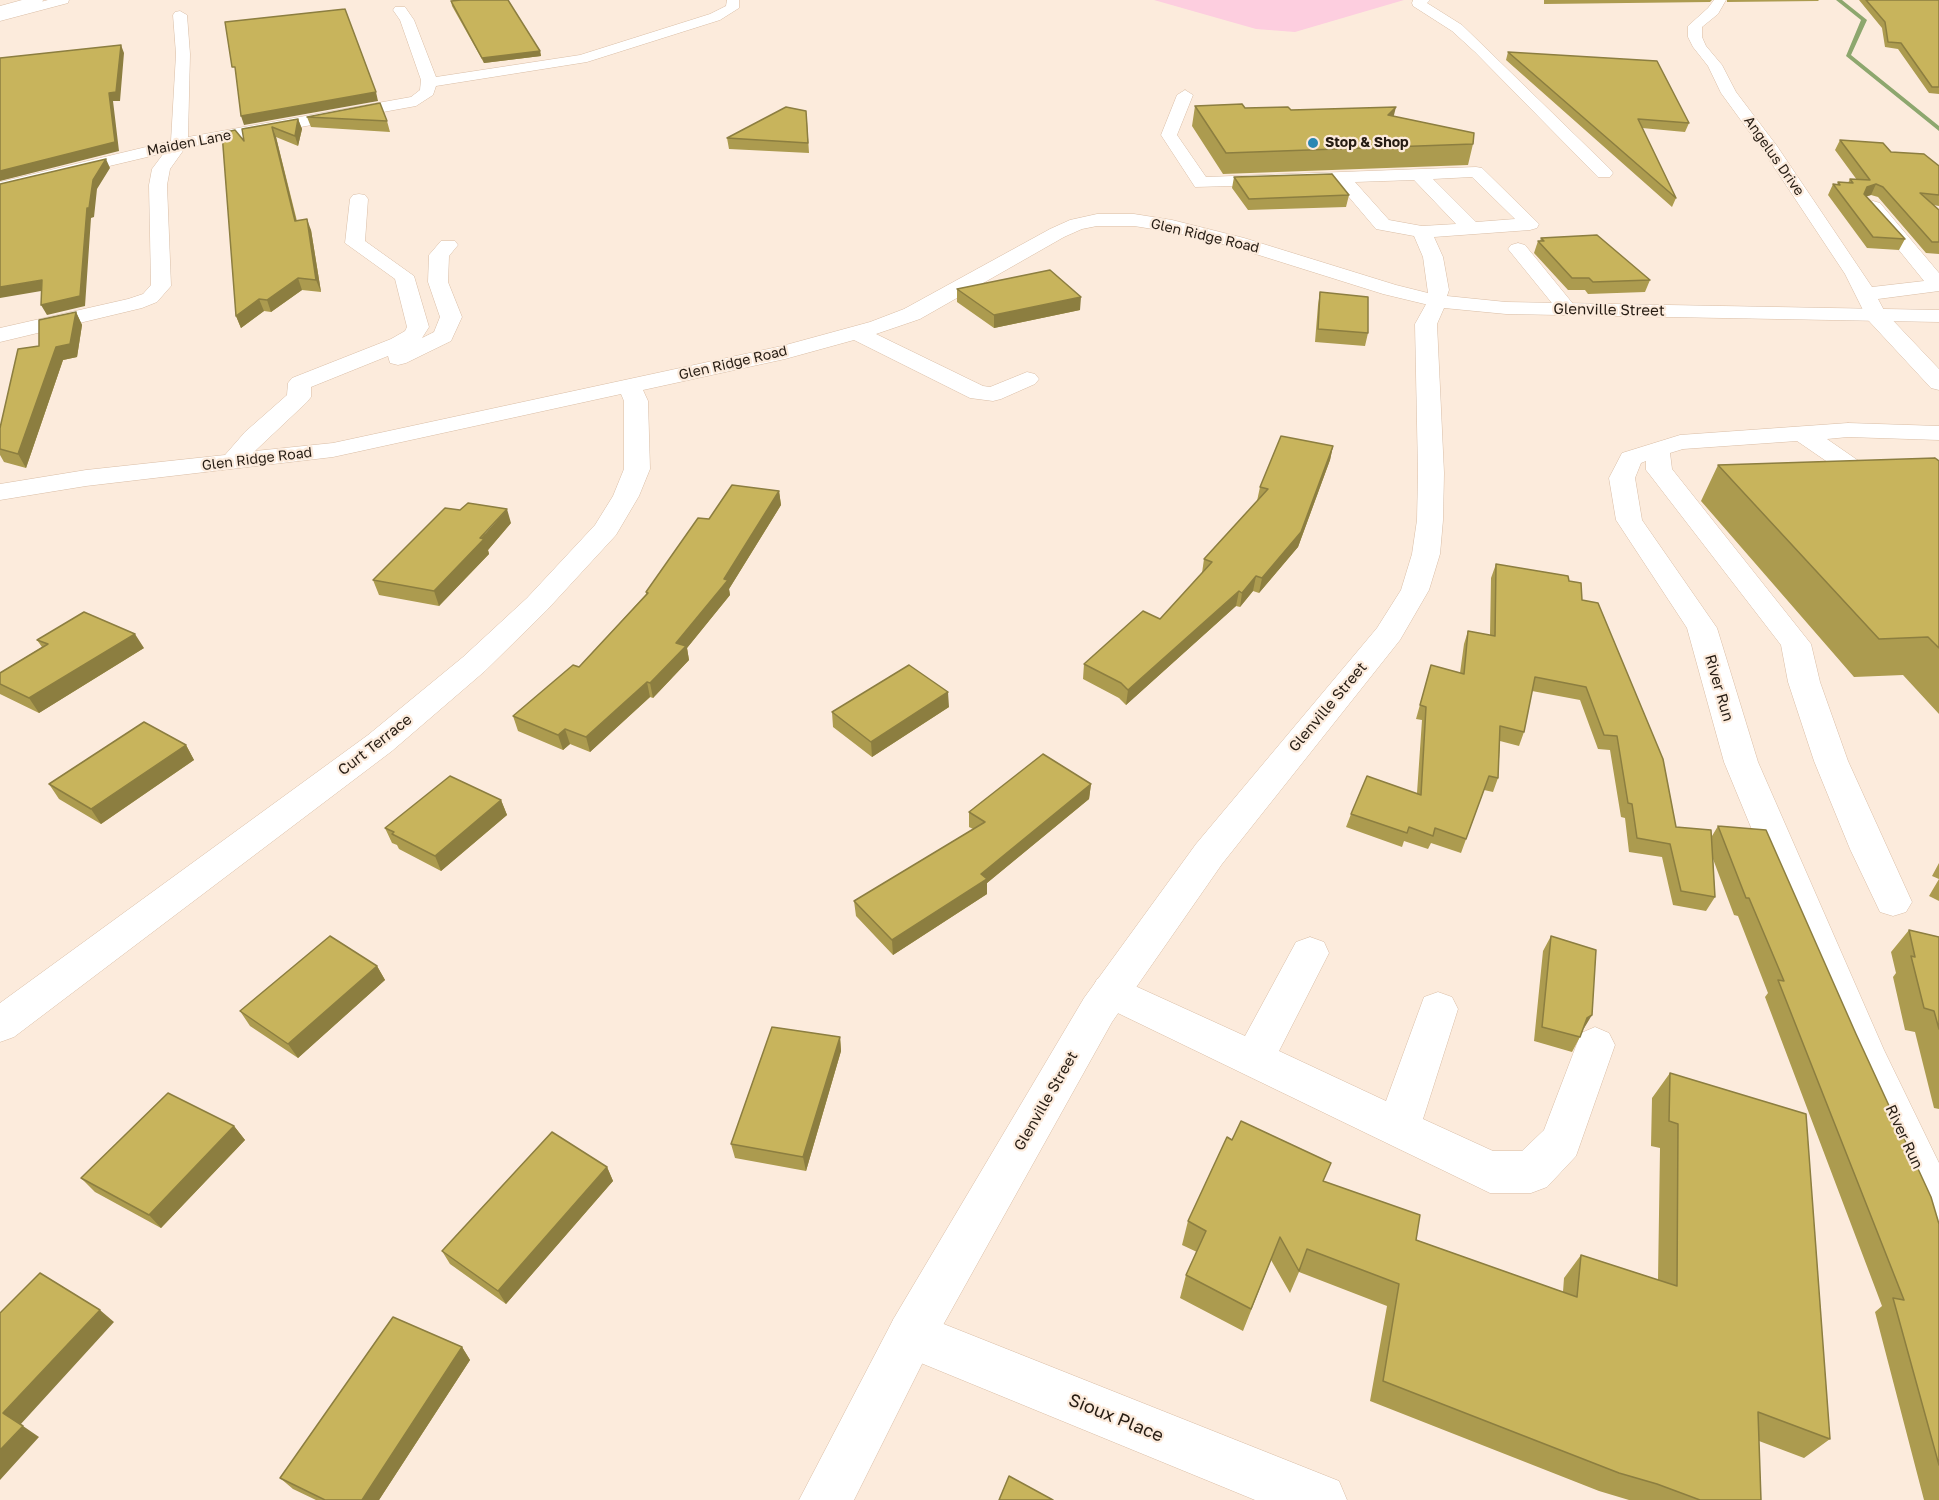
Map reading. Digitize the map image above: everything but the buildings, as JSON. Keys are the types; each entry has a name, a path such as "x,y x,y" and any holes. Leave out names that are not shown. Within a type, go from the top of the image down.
{"main road":[{"path":"0,10 37,0"},
{"path":"0,17 63,0"},
{"path":"400,10 407,20 429,83 582,59 715,17 732,8 733,0"},
{"path":"1424,0 1418,3 1444,19 1472,42 1604,173"},
{"name":"Angelus Drive","path":"1720,0 1713,11 1695,27 1695,37 1729,93 1771,150 1855,274 1876,315"},
{"path":"0,335 94,315 150,298 161,286 158,185 161,169 178,144 183,54 180,15"},
{"name":"Maiden Lane","path":"0,187 178,144 416,101 428,92 429,83"},
{"path":"1185,95 1169,135 1201,183 1476,172 1530,224 1422,232 1383,225 1342,178"},
{"path":"1419,175 1471,228"},
{"path":"299,397 300,383 399,344 413,335 418,327 404,276 355,243 360,207 358,199"},
{"path":"1865,294 1938,285 1870,203"},
{"name":"Glen Ridge Road","path":"0,492 86,478 231,463 344,448 785,352 857,333 912,314 1077,224 1110,219 1172,226 1237,242 1390,290 1437,301"},
{"path":"1422,232 1435,265 1439,292 1437,301"},
{"path":"231,463 254,437 299,397 417,351 443,336 451,317 438,282 439,255 447,244"},
{"path":"1518,249 1567,309"},
{"name":"Glenville Street","path":"826,1500 911,1335 1098,1010 1209,854 1389,633 1414,590 1426,554 1430,520 1431,473 1426,324 1437,301 1506,308 1939,315"},
{"path":"1876,315 1939,383"},
{"path":"857,333 978,393 993,394 1027,379"},
{"name":"Curt Terrace","path":"0,1025 380,743 474,664 537,604 606,529 626,496 637,469 636,401 630,387"},
{"name":"River Run","path":"1939,434 1848,430 1680,442 1631,458 1622,478 1629,520 1702,628 1741,762 1864,1050 1939,1212"},
{"path":"1800,432 1857,471 1870,476 1891,480 1939,482"},
{"path":"1657,448 1659,470 1796,644 1804,682 1831,761 1893,902"},
{"path":"1254,1059 1310,953"},
{"path":"1111,991 1490,1172 1531,1172 1561,1142 1595,1045"},
{"path":"1398,1128 1438,1009"},
{"name":"Sioux Place","path":"911,1335 1320,1500"}],"shaded area":[{"path":"1154,0 1404,0 1295,32 1256,29"}],"waterway":[{"path":"1839,0 1864,20 1848,55 1939,129"}],"place":[{"name":"Stop & Shop","path":"1313,143"}]}
